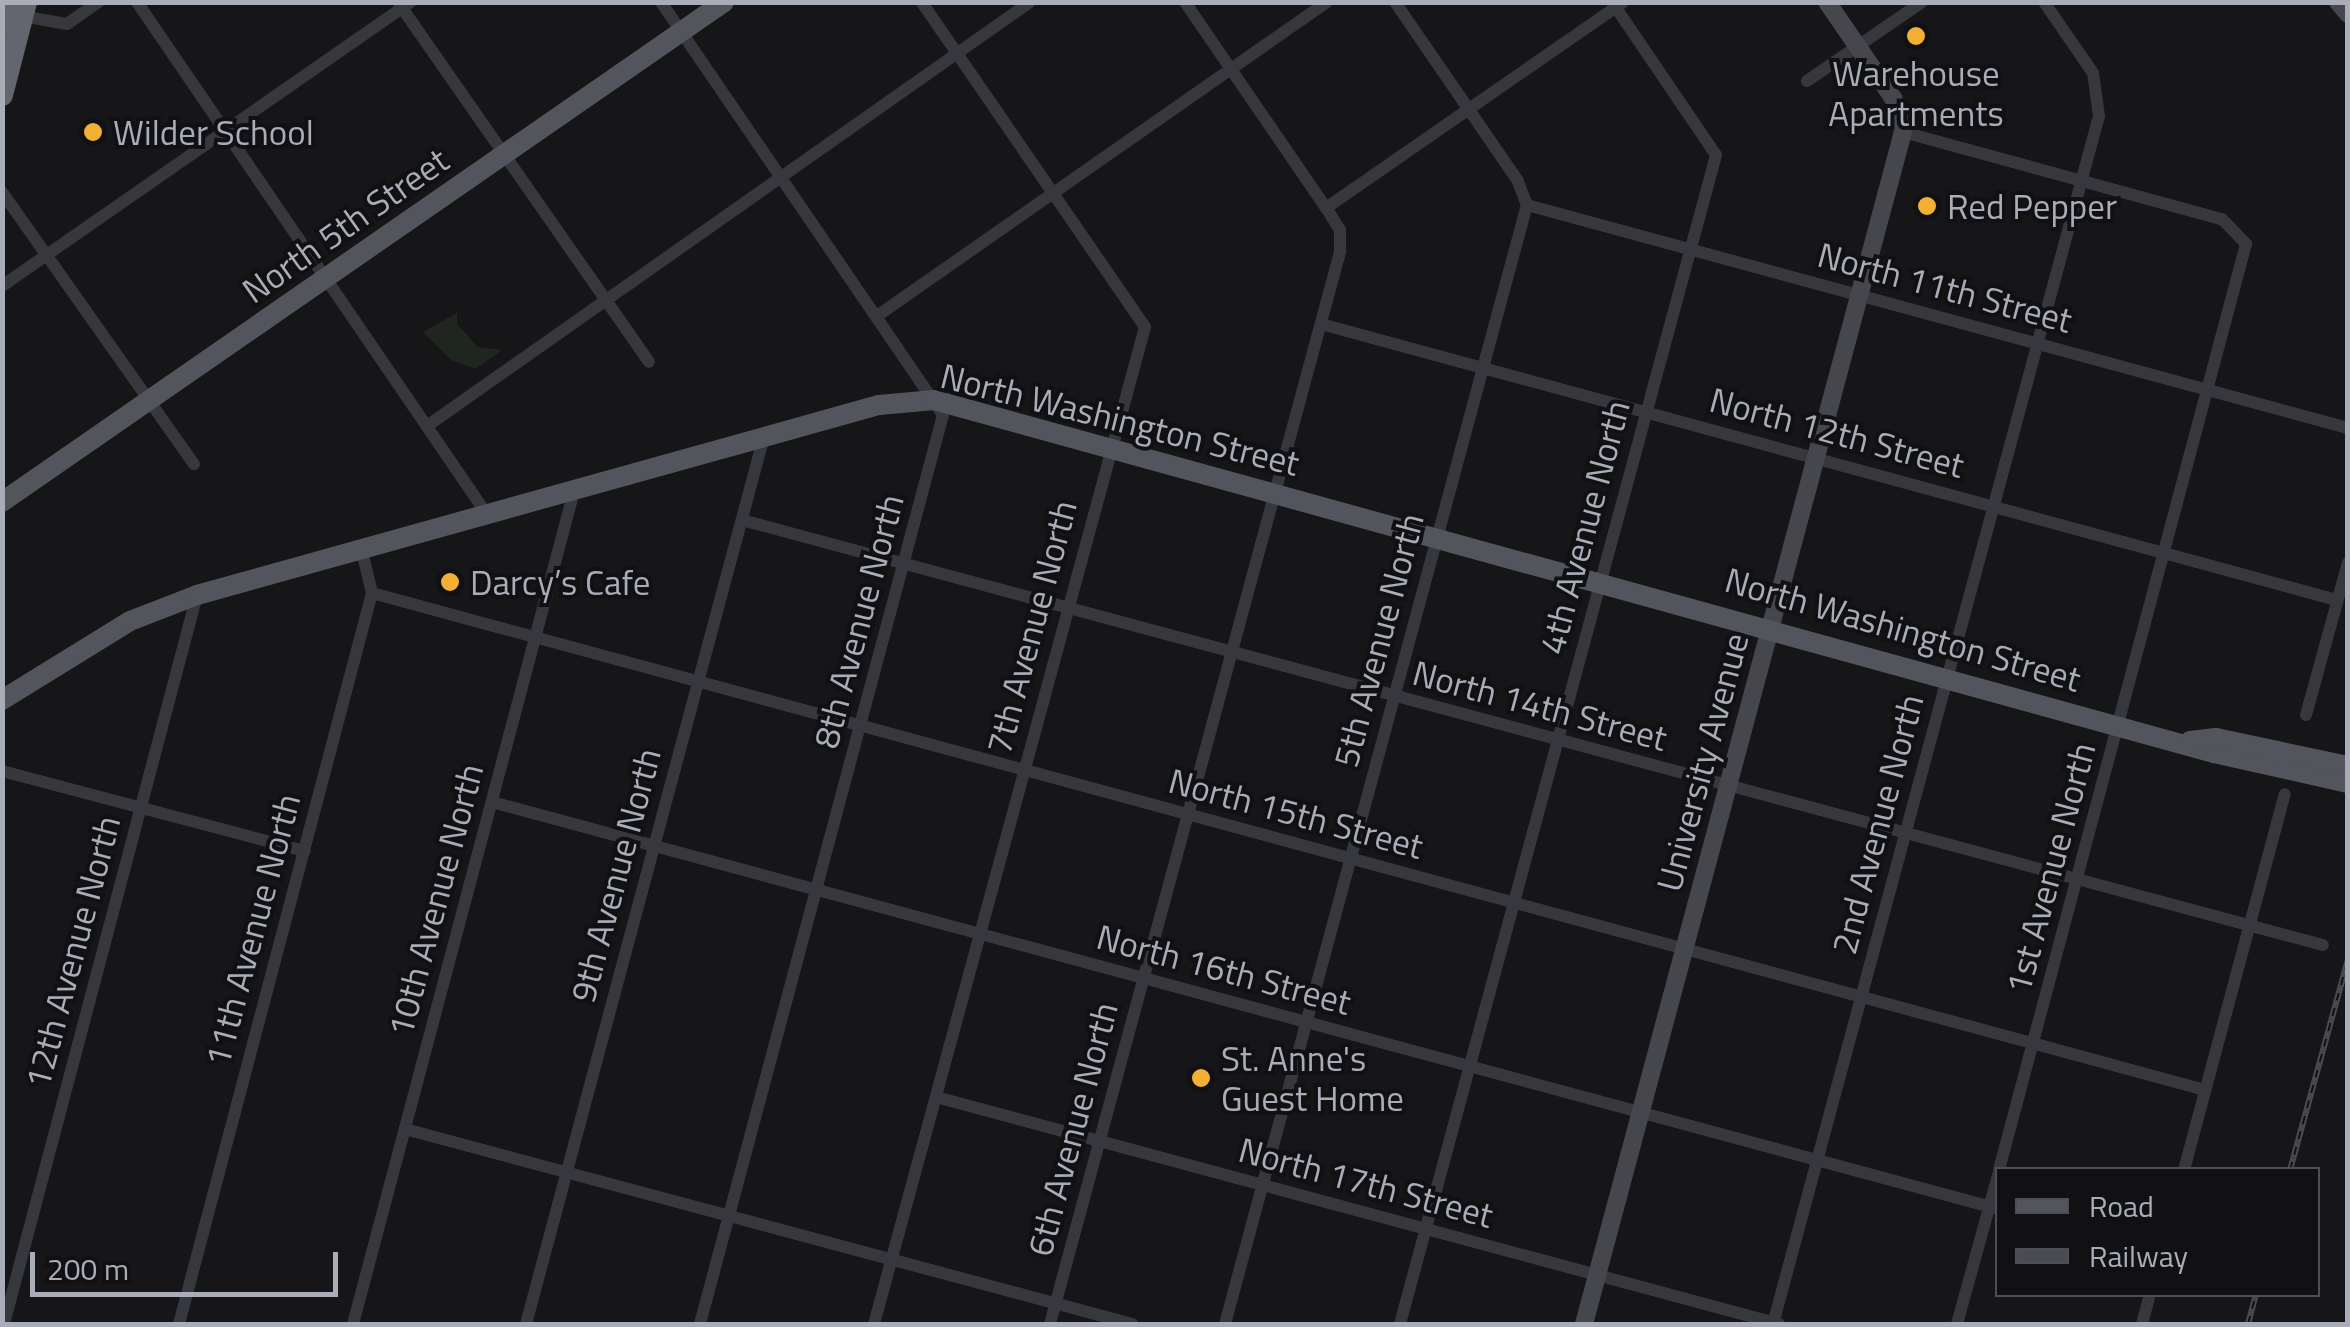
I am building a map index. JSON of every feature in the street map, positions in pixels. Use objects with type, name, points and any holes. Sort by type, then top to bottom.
[{"type":"highway","points":[[2,94],[15,12]]},
{"type":"main road","name":"North 5th Street","points":[[2,502],[724,2]]},
{"type":"main road","name":"North Washington Street","points":[[2,700],[130,621],[197,594],[879,406],[934,400],[1772,626],[1946,678],[2348,783]]},
{"type":"main road","name":"North Washington Street","points":[[2183,742],[2216,738],[2348,766]]},
{"type":"street","points":[[15,12],[67,24],[99,2]]},
{"type":"street","points":[[137,2],[486,513]]},
{"type":"street","points":[[661,2],[934,400]]},
{"type":"street","name":"7th Avenue North","points":[[874,1324],[1144,327],[922,2]]},
{"type":"street","points":[[427,426],[1030,2]]},
{"type":"street","name":"6th Avenue North","points":[[1050,1324],[1342,239],[1326,208],[1185,2]]},
{"type":"street","points":[[878,316],[1327,2]]},
{"type":"street","points":[[1395,2],[1469,109],[1527,205]]},
{"type":"street","points":[[1827,2],[1893,98],[1903,132],[2082,181]]},
{"type":"street","points":[[1807,82],[1922,2]]},
{"type":"street","name":"2nd Avenue North","points":[[1776,1324],[2099,116],[2098,87],[2044,2]]},
{"type":"street","points":[[2338,2],[2348,14]]},
{"type":"street","points":[[2,286],[404,4],[648,362]]},
{"type":"street","points":[[1326,208],[1617,4]]},
{"type":"street","name":"4th Avenue North","points":[[1400,1324],[1716,155],[1617,4]]},
{"type":"street","name":"University Avenue","points":[[1584,1324],[1903,132]]},
{"type":"street","name":"1st Avenue North","points":[[1999,1167],[2246,257],[2242,234],[2222,219],[2082,181]]},
{"type":"street","points":[[2,192],[194,464]]},
{"type":"street","name":"North 11th Street","points":[[1527,205],[2348,428]]},
{"type":"street","name":"5th Avenue North","points":[[1225,1324],[1527,205]]},
{"type":"street","name":"North 12th Street","points":[[1321,324],[2337,600]]},
{"type":"street","name":"8th Avenue North","points":[[700,1324],[943,415],[934,400]]},
{"type":"street","name":"9th Avenue North","points":[[526,1324],[764,440]]},
{"type":"street","name":"10th Avenue North","points":[[353,1324],[574,490]]},
{"type":"street","name":"North 14th Street","points":[[742,520],[2322,945]]},
{"type":"street","name":"11th Avenue North","points":[[179,1324],[372,593],[362,551]]},
{"type":"street","points":[[2306,715],[2348,564]]},
{"type":"street","name":"North 15th Street","points":[[372,593],[2205,1090]]},
{"type":"street","name":"12th Avenue North","points":[[4,1324],[197,594]]},
{"type":"street","points":[[2,771],[304,851]]},
{"type":"street","points":[[2185,1167],[2285,794]]},
{"type":"street","name":"North 16th Street","points":[[492,802],[1993,1208]]},
{"type":"street","name":"North 17th Street","points":[[936,1097],[1776,1324]]},
{"type":"street","points":[[405,1129],[1132,1324]]},
{"type":"street","name":"1st Avenue North","points":[[1957,1324],[1993,1208]]},
{"type":"street","points":[[2142,1324],[2149,1297]]},
{"type":"shaded area","points":[[457,313],[457,324],[478,347],[502,350],[476,369],[451,360],[423,332]]},
{"type":"railway","points":[[2343,2],[2348,18]]},
{"type":"railway","points":[[2291,1167],[2348,959]]},
{"type":"railway","points":[[2248,1324],[2255,1297]]},
{"type":"place","name":"Warehouse Apartments","points":[[1916,36]]},
{"type":"place","name":"Wilder School","points":[[93,132]]},
{"type":"place","name":"Red Pepper","points":[[1927,206]]},
{"type":"place","name":"Darcy’s Cafe","points":[[450,582]]},
{"type":"place","name":"St. Anne's Guest Home","points":[[1201,1078]]}]
